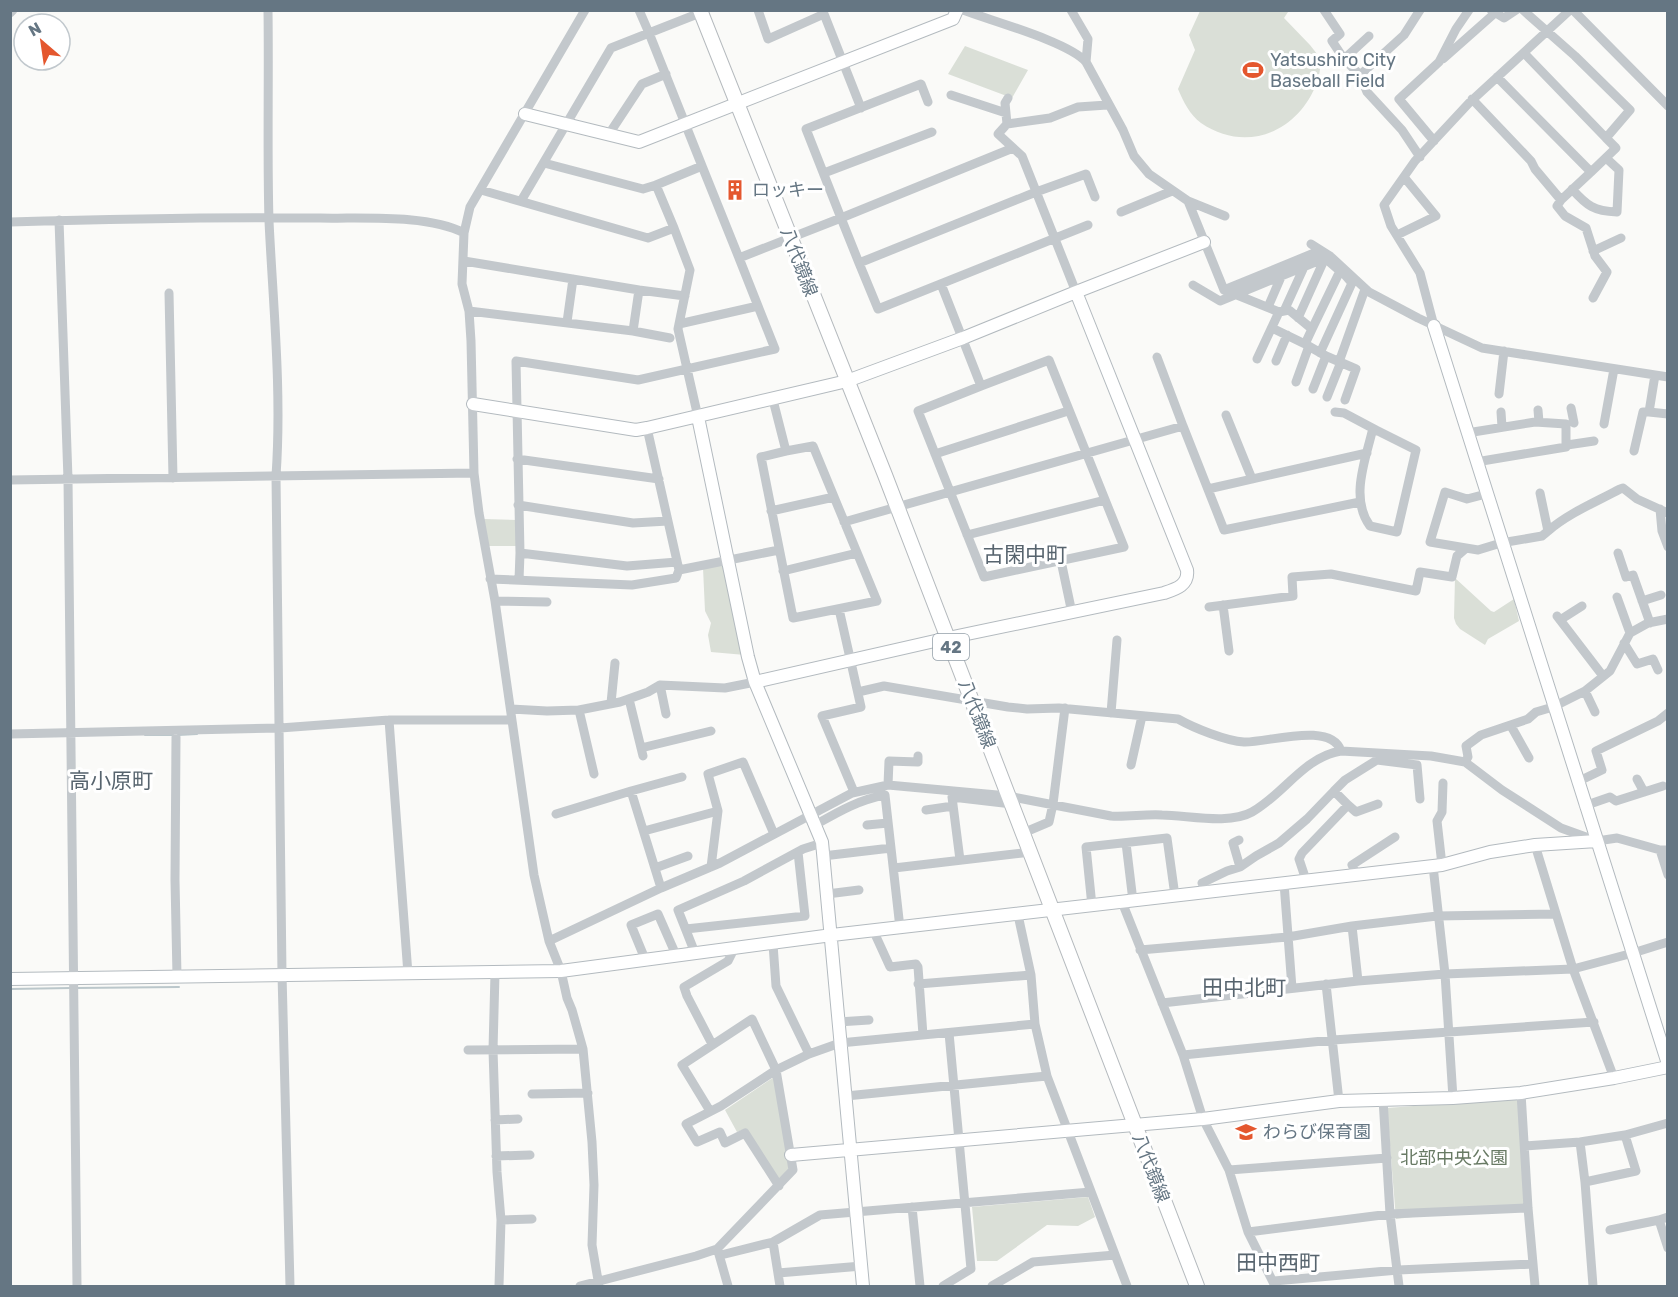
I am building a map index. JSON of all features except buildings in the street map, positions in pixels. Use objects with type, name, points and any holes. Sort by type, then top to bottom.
[{"type":"main road","name":"八代鏡線","points":[[702,11],[973,701],[1197,1287]]},
{"type":"street","points":[[268,10],[269,218],[276,346],[278,450],[276,476],[282,974],[290,1287]]},
{"type":"street","points":[[585,10],[470,207],[464,233],[462,284],[469,311],[474,472],[478,513],[495,602],[534,875],[549,941],[561,971],[583,1049],[594,1185],[592,1245],[598,1284]]},
{"type":"street","points":[[519,580],[516,361],[638,380],[775,350],[639,10]]},
{"type":"street","points":[[758,10],[768,39],[824,14],[861,108]]},
{"type":"street","points":[[525,114],[639,142],[953,19],[957,10]]},
{"type":"street","points":[[963,10],[1064,47],[1080,56],[1086,62],[1134,156],[1149,174],[1188,201],[1225,216]]},
{"type":"street","points":[[1071,10],[1088,39],[1086,62]]},
{"type":"street","points":[[1337,10],[1327,14],[1340,34],[1332,42],[1344,59],[1360,75],[1367,92],[1402,130],[1420,156]]},
{"type":"street","points":[[1360,75],[1404,35],[1420,10]]},
{"type":"street","points":[[1439,62],[1468,10]]},
{"type":"street","points":[[1434,141],[1399,99],[1492,12],[1504,18],[1516,10]]},
{"type":"street","points":[[1523,10],[1630,110],[1606,138]]},
{"type":"street","points":[[521,201],[611,48],[702,11]]},
{"type":"street","points":[[791,1155],[1203,1119],[1339,1101],[1453,1098],[1521,1093],[1614,1078],[1668,1065],[1501,543],[1434,326],[1420,273],[1397,235],[1383,205],[1420,156],[1472,99],[1567,11],[1668,106]]},
{"type":"street","points":[[1344,59],[1369,36]]},
{"type":"street","points":[[1524,53],[1616,148],[1557,206],[1565,216],[1586,228],[1594,256],[1606,272],[1593,297]]},
{"type":"street","points":[[609,134],[642,84],[666,74]]},
{"type":"street","points":[[1497,76],[1591,172]]},
{"type":"street","points":[[928,102],[921,84],[806,129],[878,309],[1088,225]]},
{"type":"street","points":[[951,95],[1006,113]]},
{"type":"street","points":[[1007,124],[1005,102],[1008,98]]},
{"type":"street","points":[[1472,99],[1531,161],[1561,200]]},
{"type":"street","points":[[511,709],[579,710],[629,699],[660,685],[725,688],[1164,593],[1184,584],[1188,577],[1182,558],[1022,156],[998,134],[1007,124],[1050,118],[1078,107],[1107,105]]},
{"type":"street","points":[[824,173],[932,132]]},
{"type":"street","points":[[739,258],[1013,148]]},
{"type":"street","points":[[1572,189],[1583,201],[1599,211],[1617,212],[1620,170],[1606,158]]},
{"type":"street","points":[[544,163],[643,189],[702,165]]},
{"type":"street","points":[[859,263],[1086,174],[1095,197]]},
{"type":"street","points":[[1397,235],[1436,216],[1404,177]]},
{"type":"street","points":[[656,184],[690,270],[678,329],[748,657],[755,682],[822,843],[863,1287]]},
{"type":"street","points":[[481,190],[648,238],[674,228]]},
{"type":"street","points":[[1122,212],[1172,192]]},
{"type":"street","points":[[1188,201],[1224,290],[1321,252]]},
{"type":"street","points":[[10,222],[269,218],[383,219],[450,226],[464,233]]},
{"type":"street","points":[[60,220],[68,479],[69,735],[77,1287]]},
{"type":"street","points":[[1593,251],[1610,247],[1621,238]]},
{"type":"street","points":[[473,404],[636,430],[698,417],[847,381],[963,338],[1203,242]]},
{"type":"street","points":[[1193,285],[1220,301],[1304,267],[1321,252]]},
{"type":"street","points":[[1321,252],[1352,283],[1482,348],[1668,377]]},
{"type":"street","points":[[1321,252],[1365,290]]},
{"type":"street","points":[[1298,318],[1321,252]]},
{"type":"street","points":[[464,261],[685,296]]},
{"type":"street","points":[[1257,359],[1304,267]]},
{"type":"street","points":[[1296,382],[1312,329],[1341,271]]},
{"type":"street","points":[[1268,307],[1281,277]]},
{"type":"street","points":[[567,322],[573,279]]},
{"type":"street","points":[[1313,389],[1323,355],[1352,283]]},
{"type":"street","points":[[941,284],[981,386]]},
{"type":"street","points":[[633,331],[639,290]]},
{"type":"street","points":[[1327,397],[1365,290]]},
{"type":"street","points":[[169,293],[173,478]]},
{"type":"street","points":[[1237,295],[1281,312],[1289,310],[1312,329]]},
{"type":"street","points":[[679,324],[758,306]]},
{"type":"street","points":[[469,311],[567,322],[670,338]]},
{"type":"street","points":[[1272,328],[1323,355],[1356,369],[1345,400]]},
{"type":"street","points":[[1276,361],[1287,335]]},
{"type":"street","points":[[1499,394],[1504,351]]},
{"type":"street","points":[[1157,357],[1224,530],[1360,502]]},
{"type":"street","points":[[1049,360],[1124,548],[984,577],[918,411],[981,386],[1049,360]]},
{"type":"street","points":[[1604,424],[1614,369]]},
{"type":"street","points":[[1649,412],[1655,375]]},
{"type":"street","points":[[773,400],[786,451]]},
{"type":"street","points":[[1566,445],[1573,423],[1571,408]]},
{"type":"street","points":[[1538,410],[1539,422]]},
{"type":"street","points":[[935,454],[1068,411]]},
{"type":"street","points":[[1335,412],[1344,413],[1416,450],[1397,532],[1370,526],[1360,502],[1360,486],[1367,453],[1372,432],[1376,430]]},
{"type":"street","points":[[1501,412],[1503,427]]},
{"type":"street","points":[[1634,451],[1643,412],[1668,414]]},
{"type":"street","points":[[1226,415],[1252,479]]},
{"type":"street","points":[[1467,433],[1539,422],[1573,423]]},
{"type":"street","points":[[844,522],[1183,426]]},
{"type":"street","points":[[490,579],[632,585],[676,578],[678,566],[647,428]]},
{"type":"street","points":[[1476,462],[1594,441]]},
{"type":"street","points":[[813,446],[877,601],[793,618],[760,457],[786,451],[813,446]]},
{"type":"street","points":[[1208,489],[1367,453]]},
{"type":"street","points":[[517,459],[659,480]]},
{"type":"street","points":[[10,480],[474,472]]},
{"type":"street","points":[[1486,494],[1467,500],[1445,492],[1430,542],[1478,550],[1501,543],[1542,536],[1566,516],[1623,488],[1636,499],[1664,511],[1662,531],[1668,547]]},
{"type":"street","points":[[1540,493],[1548,531]]},
{"type":"street","points":[[771,511],[834,497]]},
{"type":"street","points":[[967,535],[1105,500]]},
{"type":"street","points":[[518,506],[633,523],[668,521]]},
{"type":"street","points":[[1209,607],[1293,596],[1292,577],[1331,574],[1416,591],[1420,572],[1452,577],[1457,556],[1465,549]]},
{"type":"street","points":[[520,553],[627,566],[678,566],[779,550]]},
{"type":"street","points":[[783,571],[857,553]]},
{"type":"street","points":[[1618,553],[1626,577],[1633,575],[1650,623]]},
{"type":"street","points":[[1061,561],[1072,613]]},
{"type":"street","points":[[1642,601],[1661,595]]},
{"type":"street","points":[[1617,597],[1630,633]]},
{"type":"street","points":[[495,602],[547,602]]},
{"type":"street","points":[[1223,605],[1228,651]]},
{"type":"street","points":[[1582,606],[1558,618],[1603,676]]},
{"type":"street","points":[[839,609],[861,707],[822,716],[854,792]]},
{"type":"street","points":[[1465,762],[1468,757],[1466,746],[1481,735],[1528,719],[1536,712],[1553,707],[1584,692],[1610,671],[1630,633],[1650,623],[1668,619]]},
{"type":"street","points":[[1111,713],[1118,640]]},
{"type":"street","points":[[1624,644],[1636,664],[1653,659],[1658,670]]},
{"type":"street","points":[[611,704],[615,663]]},
{"type":"street","points":[[660,685],[666,714]]},
{"type":"street","points":[[858,693],[884,686],[1027,709],[1065,708],[1178,719],[1193,727],[1244,742],[1279,739],[1292,734],[1327,737],[1340,746],[1341,751]]},
{"type":"street","points":[[1584,692],[1595,712]]},
{"type":"street","points":[[629,699],[642,752],[711,731]]},
{"type":"street","points":[[1023,833],[1049,822],[1065,708]]},
{"type":"street","points":[[579,710],[594,774]]},
{"type":"street","points":[[1577,782],[1602,770],[1596,751],[1658,721],[1668,713]]},
{"type":"street","points":[[1131,765],[1142,716]]},
{"type":"street","points":[[389,720],[408,974]]},
{"type":"street","points":[[10,734],[69,735],[280,728],[389,720],[512,720]]},
{"type":"street","points":[[1510,726],[1529,758]]},
{"type":"street","points":[[177,737],[175,880],[177,976]]},
{"type":"street","points":[[813,820],[854,792],[888,785],[1053,804],[1127,817],[1160,815],[1235,818],[1254,811],[1312,762],[1331,752],[1341,751],[1417,765],[1420,799]]},
{"type":"street","points":[[888,785],[889,761],[918,762],[918,756]]},
{"type":"street","points":[[1207,892],[1202,883],[1240,867],[1279,843],[1307,819],[1345,780],[1377,757],[1431,756],[1465,762],[1502,790],[1561,828],[1597,841]]},
{"type":"street","points":[[711,867],[718,811],[708,774],[743,762],[774,834]]},
{"type":"street","points":[[556,814],[631,790],[682,777]]},
{"type":"street","points":[[1637,779],[1644,792]]},
{"type":"street","points":[[1443,783],[1442,812],[1437,821],[1437,916],[1445,974],[1453,1098]]},
{"type":"street","points":[[1584,806],[1610,797],[1616,801],[1663,786]]},
{"type":"street","points":[[631,790],[661,888]]},
{"type":"street","points":[[1334,791],[1356,812],[1378,804]]},
{"type":"street","points":[[549,941],[711,867],[774,834],[866,799],[885,795],[900,928]]},
{"type":"street","points":[[960,860],[952,797],[1010,800]]},
{"type":"street","points":[[1306,880],[1299,859],[1302,852],[1348,805]]},
{"type":"street","points":[[926,810],[953,806]]},
{"type":"street","points":[[644,831],[718,811]]},
{"type":"street","points":[[867,825],[888,823]]},
{"type":"street","points":[[1357,875],[1352,865],[1391,837]]},
{"type":"street","points":[[1092,906],[1086,847],[1167,838],[1175,896]]},
{"type":"street","points":[[10,980],[73,985],[177,976],[561,971],[832,935],[1437,866],[1490,852],[1535,845],[1617,838],[1664,850],[1668,875]]},
{"type":"street","points":[[695,953],[678,910],[744,881],[798,852],[822,843]]},
{"type":"street","points":[[1126,843],[1127,902],[1140,950],[1183,1055],[1203,1119],[1229,1170],[1248,1232],[1275,1284],[1398,1270],[1533,1264]]},
{"type":"street","points":[[1233,843],[1240,867]]},
{"type":"street","points":[[1535,845],[1573,969],[1614,1078]]},
{"type":"street","points":[[824,856],[891,848]]},
{"type":"street","points":[[686,929],[805,916],[798,852]]},
{"type":"street","points":[[894,868],[1031,852]]},
{"type":"street","points":[[655,868],[688,856]]},
{"type":"street","points":[[1284,883],[1292,988]]},
{"type":"street","points":[[827,894],[858,890]]},
{"type":"street","points":[[645,959],[632,926],[658,914],[676,955]]},
{"type":"street","points":[[1140,950],[1288,937],[1352,926],[1437,916],[1556,914]]},
{"type":"street","points":[[1018,915],[1031,975],[1035,1024],[1047,1076],[1127,1287]]},
{"type":"street","points":[[1352,926],[1358,981]]},
{"type":"street","points":[[874,932],[890,966],[916,964],[918,967],[923,1035]]},
{"type":"street","points":[[1162,1003],[1358,981],[1445,974],[1573,969],[1633,954],[1668,942]]},
{"type":"street","points":[[773,944],[776,986],[809,1054]]},
{"type":"street","points":[[712,1044],[684,987],[728,961],[735,947]]},
{"type":"street","points":[[495,973],[493,1050],[496,1156],[501,1220],[499,1287]]},
{"type":"street","points":[[918,984],[1031,975]]},
{"type":"street","points":[[1326,984],[1339,1101]]},
{"type":"street","points":[[710,1112],[682,1065],[752,1019],[776,1070],[793,1170],[719,1252]]},
{"type":"street","points":[[838,1022],[869,1020]]},
{"type":"street","points":[[1183,1055],[1333,1040],[1448,1034],[1594,1022]]},
{"type":"street","points":[[779,1186],[745,1133],[725,1143],[720,1132],[697,1142],[686,1124],[710,1112],[776,1070],[809,1054],[840,1043],[1035,1024]]},
{"type":"street","points":[[943,1287],[971,1269],[949,1033]]},
{"type":"street","points":[[468,1050],[583,1049]]},
{"type":"street","points":[[846,1096],[1047,1076]]},
{"type":"street","points":[[532,1094],[588,1093]]},
{"type":"street","points":[[1521,1093],[1535,1287]]},
{"type":"street","points":[[1383,1099],[1390,1214],[1399,1287]]},
{"type":"street","points":[[495,1120],[518,1119]]},
{"type":"street","points":[[1525,1146],[1580,1142],[1625,1135],[1668,1123]]},
{"type":"street","points":[[1585,1182],[1636,1171],[1625,1135]]},
{"type":"street","points":[[1580,1142],[1593,1287]]},
{"type":"street","points":[[496,1156],[530,1155]]},
{"type":"street","points":[[1229,1170],[1387,1158]]},
{"type":"street","points":[[580,1287],[696,1257],[773,1242],[820,1215],[1091,1192]]},
{"type":"street","points":[[912,1207],[920,1287]]},
{"type":"street","points":[[1248,1232],[1390,1214],[1528,1208]]},
{"type":"street","points":[[501,1220],[532,1219]]},
{"type":"street","points":[[1610,1230],[1663,1219],[1668,1248]]},
{"type":"street","points":[[773,1242],[780,1287]]},
{"type":"street","points":[[719,1252],[728,1287]]},
{"type":"street","points":[[992,1287],[1033,1262],[1114,1255]]},
{"type":"street","points":[[778,1273],[862,1266]]},
{"type":"green space","name":"Yatsushiro City Baseball Field","points":[[1200,11],[1288,12],[1284,18],[1321,59],[1318,79],[1309,99],[1298,114],[1269,133],[1253,137],[1236,137],[1218,132],[1197,120],[1178,89],[1195,50],[1189,35]]},
{"type":"green space","points":[[965,46],[1028,70],[1012,98],[948,74]]},
{"type":"green space","points":[[483,519],[517,520],[518,546],[488,546]]},
{"type":"green space","points":[[722,563],[745,655],[711,652],[708,635],[711,623],[705,611],[703,568]]},
{"type":"green space","points":[[1455,578],[1491,611],[1494,612],[1514,599],[1519,621],[1488,639],[1485,645],[1460,629],[1454,618]]},
{"type":"green space","points":[[774,1077],[789,1169],[778,1182],[745,1129],[737,1132],[725,1110]]},
{"type":"green space","name":"北部中央公園","points":[[1519,1098],[1524,1204],[1396,1219],[1387,1108]]},
{"type":"green space","points":[[1088,1197],[1095,1217],[1078,1226],[1047,1225],[997,1261],[977,1261],[972,1207]]},
{"type":"waterway","points":[[178,735],[197,734]]},
{"type":"waterway","points":[[145,735],[173,735]]},
{"type":"waterway","points":[[76,988],[179,987]]},
{"type":"waterway","points":[[10,989],[71,988]]},
{"type":"place","name":"Yatsushiro City Baseball Field","points":[[1253,70]]},
{"type":"place","name":"ロッキー","points":[[735,190]]},
{"type":"place","name":"わらび保育園","points":[[1246,1132]]},
{"type":"district","name":"古閑中町","points":[[1025,554]]},
{"type":"district","name":"高小原町","points":[[111,780]]},
{"type":"district","name":"田中北町","points":[[1244,987]]},
{"type":"district","name":"田中西町","points":[[1278,1262]]}]
